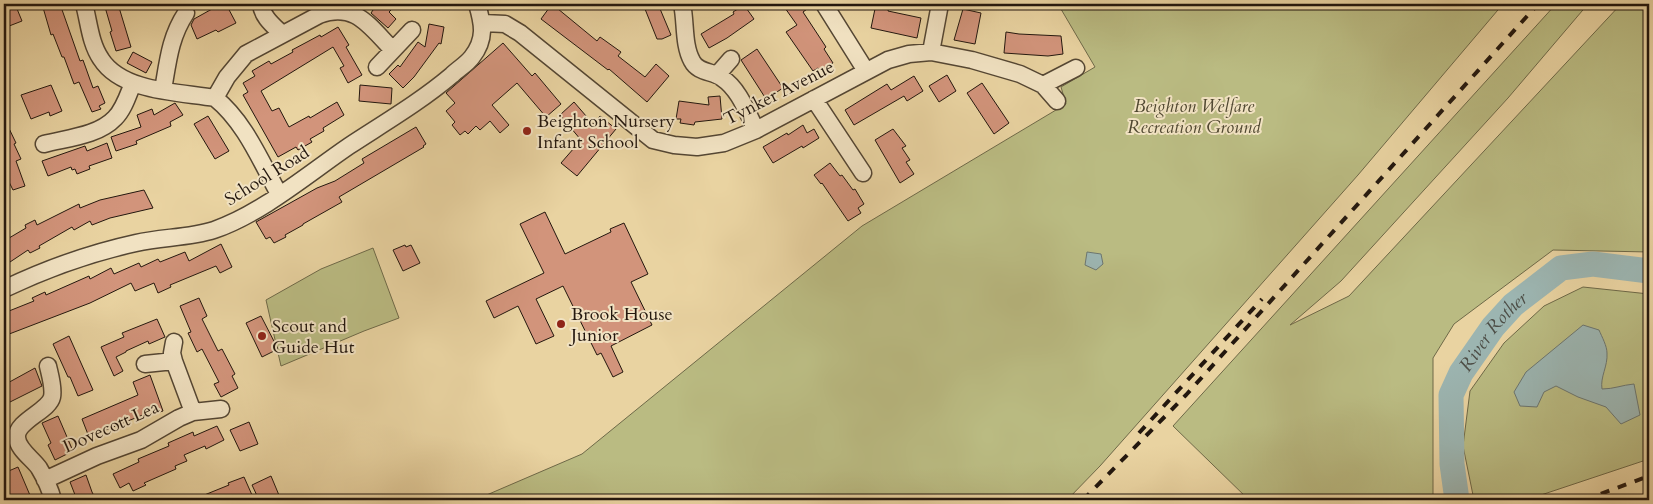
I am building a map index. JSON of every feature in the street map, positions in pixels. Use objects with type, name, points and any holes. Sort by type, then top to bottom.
[{"type":"street","points":[[84,4],[90,33],[100,58],[115,74],[132,83],[214,98],[225,106],[239,124],[280,194]]},
{"type":"street","points":[[261,4],[266,17],[282,34]]},
{"type":"street","name":"School Road","points":[[4,290],[56,266],[101,251],[138,242],[188,236],[213,230],[238,220],[280,194],[434,90],[471,58],[481,42],[483,23],[477,4]]},
{"type":"street","points":[[682,4],[692,62],[699,69],[722,77],[731,86],[741,99],[756,130]]},
{"type":"street","points":[[824,4],[866,71]]},
{"type":"street","points":[[931,52],[940,4]]},
{"type":"street","points":[[214,98],[227,77],[246,54],[331,10],[342,7],[351,12],[360,18],[392,49]]},
{"type":"street","points":[[164,90],[169,54],[176,27],[186,13]]},
{"type":"street","name":"Tynker Avenue","points":[[483,23],[505,24],[520,33],[653,140],[674,145],[697,147],[724,143],[756,130],[888,60],[909,54],[931,52],[972,60],[1020,74],[1043,84],[1057,101]]},
{"type":"street","points":[[160,32],[176,27]]},
{"type":"street","points":[[377,67],[412,30]]},
{"type":"street","points":[[717,75],[732,58]]},
{"type":"street","points":[[1043,84],[1076,68]]},
{"type":"street","points":[[44,144],[93,132],[107,125],[116,118],[125,104],[132,83]]},
{"type":"street","points":[[814,99],[863,173]]},
{"type":"street","points":[[174,342],[174,361],[193,412]]},
{"type":"street","points":[[145,364],[174,361]]},
{"type":"street","points":[[48,366],[52,398],[19,431],[10,437],[20,445],[38,468],[53,500]]},
{"type":"street","name":"Dovecott Lea","points":[[45,480],[97,456],[141,440],[193,412],[221,409]]},
{"type":"green space","name":"Beighton Welfare Recreation Ground","points":[[1058,4],[1503,4],[1358,175],[1100,466],[1067,500],[475,500],[582,454],[862,226],[1066,104],[1061,87],[1095,67]]},
{"type":"green space","points":[[1556,4],[1588,4],[1508,98],[1341,281],[1290,325],[1349,296],[1621,4],[1649,4],[1649,252],[1553,250],[1454,324],[1433,358],[1433,500],[1249,500],[1173,426]]},
{"type":"green space","points":[[373,248],[399,318],[281,366],[266,300],[321,269]]},
{"type":"green space","points":[[1583,287],[1649,294],[1649,459],[1526,500],[1474,500],[1463,446],[1470,391],[1504,343],[1544,306]]},
{"type":"water","points":[[1087,252],[1101,254],[1103,264],[1096,270],[1085,265]]},
{"type":"water","points":[[1583,325],[1599,330],[1606,347],[1607,358],[1602,389],[1634,384],[1640,415],[1621,424],[1606,407],[1578,397],[1556,386],[1544,392],[1537,407],[1520,406],[1514,392],[1526,372]]},
{"type":"building","points":[[4,4],[15,4],[22,21],[4,28]]},
{"type":"building","points":[[42,4],[60,4],[80,61],[83,60],[93,88],[98,86],[105,103],[99,106],[101,109],[92,112],[79,82],[74,84],[64,57],[62,57],[53,34],[51,35]]},
{"type":"building","points":[[118,4],[131,47],[116,51],[105,7]]},
{"type":"building","points":[[221,4],[226,4],[236,23],[197,39],[191,25],[194,19]]},
{"type":"building","points":[[365,4],[397,4],[389,12],[396,19],[388,28],[371,13],[373,10]]},
{"type":"building","points":[[552,4],[597,41],[600,37],[621,52],[618,56],[645,77],[656,64],[669,76],[647,102],[609,69],[541,19]]},
{"type":"building","points":[[643,4],[658,4],[671,35],[657,39]]},
{"type":"building","points":[[791,4],[814,4],[803,12],[826,47],[824,49],[833,63],[820,71],[818,68],[813,71],[786,32],[797,25],[785,8]]},
{"type":"building","points":[[876,4],[889,4],[888,11],[921,18],[917,38],[871,28]]},
{"type":"building","points":[[744,5],[754,19],[709,48],[701,34],[734,14],[733,12]]},
{"type":"building","points":[[963,9],[981,13],[975,44],[954,40]]},
{"type":"building","points":[[429,24],[444,27],[441,44],[439,43],[414,77],[403,88],[389,74],[398,65],[400,67],[418,42],[425,47]]},
{"type":"building","points":[[338,27],[349,45],[346,47],[362,75],[348,83],[340,68],[344,66],[333,47],[261,91],[272,111],[279,108],[289,127],[309,116],[310,118],[337,102],[344,115],[323,128],[324,131],[310,139],[312,142],[298,150],[296,147],[278,157],[243,95],[248,92],[243,83],[255,76],[252,71],[269,61],[271,64],[293,52],[292,50]]},
{"type":"building","points":[[1006,32],[1061,36],[1063,54],[1048,56],[1004,53]]},
{"type":"building","points":[[503,43],[532,76],[535,73],[561,104],[546,117],[517,83],[492,105],[509,125],[500,133],[490,121],[480,130],[476,126],[468,134],[465,131],[460,135],[452,125],[455,122],[446,111],[455,103],[446,93]]},
{"type":"building","points":[[757,49],[783,88],[766,99],[741,60]]},
{"type":"building","points":[[133,52],[152,62],[146,73],[127,63]]},
{"type":"building","points":[[947,75],[956,91],[939,102],[929,86]]},
{"type":"building","points":[[914,76],[923,91],[907,101],[904,96],[854,125],[845,110],[887,84],[891,90]]},
{"type":"building","points":[[982,83],[1009,123],[994,134],[967,93]]},
{"type":"building","points":[[51,85],[62,111],[50,116],[49,112],[31,119],[21,95]]},
{"type":"building","points":[[360,85],[392,88],[391,104],[359,101]]},
{"type":"building","points":[[720,96],[722,119],[695,122],[694,125],[680,123],[681,119],[676,119],[679,101],[709,105],[708,97]]},
{"type":"building","points":[[574,102],[593,124],[600,116],[616,129],[577,176],[561,163],[581,140],[560,115]]},
{"type":"building","points":[[175,103],[183,115],[170,122],[171,126],[136,141],[137,144],[116,151],[111,137],[141,127],[137,115],[152,109],[154,115]]},
{"type":"building","points":[[208,116],[229,151],[215,159],[194,124]]},
{"type":"building","points":[[4,118],[16,143],[14,144],[21,159],[16,161],[25,186],[13,190],[4,172]]},
{"type":"building","points":[[803,125],[807,133],[814,129],[819,138],[773,163],[763,147],[787,133],[788,135]]},
{"type":"building","points":[[416,127],[426,144],[424,147],[339,197],[342,202],[285,235],[286,237],[274,243],[270,237],[266,239],[256,222],[317,188],[335,181],[364,163],[362,159]]},
{"type":"building","points":[[893,129],[906,146],[902,148],[910,160],[906,162],[914,174],[900,183],[875,140]]},
{"type":"building","points":[[107,143],[112,158],[89,166],[90,169],[77,174],[75,169],[72,170],[71,167],[48,176],[42,161],[85,146],[87,151]]},
{"type":"building","points":[[830,163],[853,190],[855,189],[864,204],[858,208],[861,213],[848,221],[822,183],[814,175]]},
{"type":"building","points":[[144,190],[153,208],[110,218],[92,225],[90,221],[74,230],[72,227],[39,246],[40,248],[30,253],[28,250],[4,266],[4,241],[26,228],[25,225],[35,220],[37,225],[79,204],[80,208],[100,200]]},
{"type":"building","points":[[545,212],[565,254],[611,232],[610,229],[624,223],[648,274],[631,282],[652,325],[611,346],[623,372],[613,377],[601,353],[597,355],[563,286],[536,299],[554,336],[536,344],[518,306],[494,318],[486,301],[544,273],[520,224]]},
{"type":"building","points":[[221,244],[232,267],[220,273],[216,266],[170,285],[171,287],[158,293],[154,283],[135,291],[131,283],[90,303],[4,336],[4,313],[34,301],[32,298],[45,292],[46,295],[89,276],[90,279],[111,268],[114,274],[139,263],[141,267],[158,259],[160,262],[185,252],[189,261]]},
{"type":"building","points":[[405,245],[406,247],[411,245],[420,263],[403,271],[393,250]]},
{"type":"building","points":[[199,298],[207,316],[202,319],[218,351],[222,349],[235,374],[232,376],[238,388],[221,397],[214,384],[219,382],[202,349],[197,352],[188,333],[191,332],[180,306]]},
{"type":"building","name":"Scout and Guide Hut","points":[[261,316],[278,349],[262,357],[246,323]]},
{"type":"building","points":[[157,319],[165,337],[149,344],[148,341],[116,357],[123,371],[114,376],[101,347],[124,337],[122,333]]},
{"type":"building","points":[[69,336],[93,390],[78,396],[53,344]]},
{"type":"building","points":[[35,368],[42,386],[4,405],[4,385]]},
{"type":"building","points":[[150,375],[163,411],[146,416],[145,414],[89,437],[82,419],[138,395],[133,382]]},
{"type":"building","points":[[58,416],[73,451],[55,460],[48,445],[51,443],[42,423]]},
{"type":"building","points":[[249,422],[258,444],[240,451],[230,430]]},
{"type":"building","points":[[217,426],[224,440],[206,449],[205,446],[184,455],[187,461],[175,466],[176,469],[144,483],[146,485],[133,491],[129,483],[120,488],[113,474],[139,462],[138,459],[169,446],[168,443],[193,432],[194,436]]},
{"type":"building","points":[[18,467],[32,500],[12,500],[4,482],[4,473]]},
{"type":"building","points":[[86,475],[96,500],[77,500],[70,482]]},
{"type":"building","points":[[271,476],[281,500],[259,500],[252,485]]},
{"type":"building","points":[[244,477],[252,495],[239,500],[192,500],[229,485],[228,483]]},
{"type":"waterway","name":"River Rother","points":[[1457,500],[1452,464],[1451,395],[1461,373],[1493,327],[1513,305],[1561,268],[1593,264],[1649,271]]},
{"type":"railway","points":[[1083,500],[1186,395],[1538,4]]},
{"type":"railway","points":[[1139,433],[1262,299]]},
{"type":"railway","points":[[1584,500],[1649,476]]},
{"type":"place","name":"Beighton Nursery Infant School","points":[[527,131]]},
{"type":"place","name":"Brook House Junior","points":[[561,324]]},
{"type":"place","name":"Scout and Guide Hut","points":[[262,336]]}]
